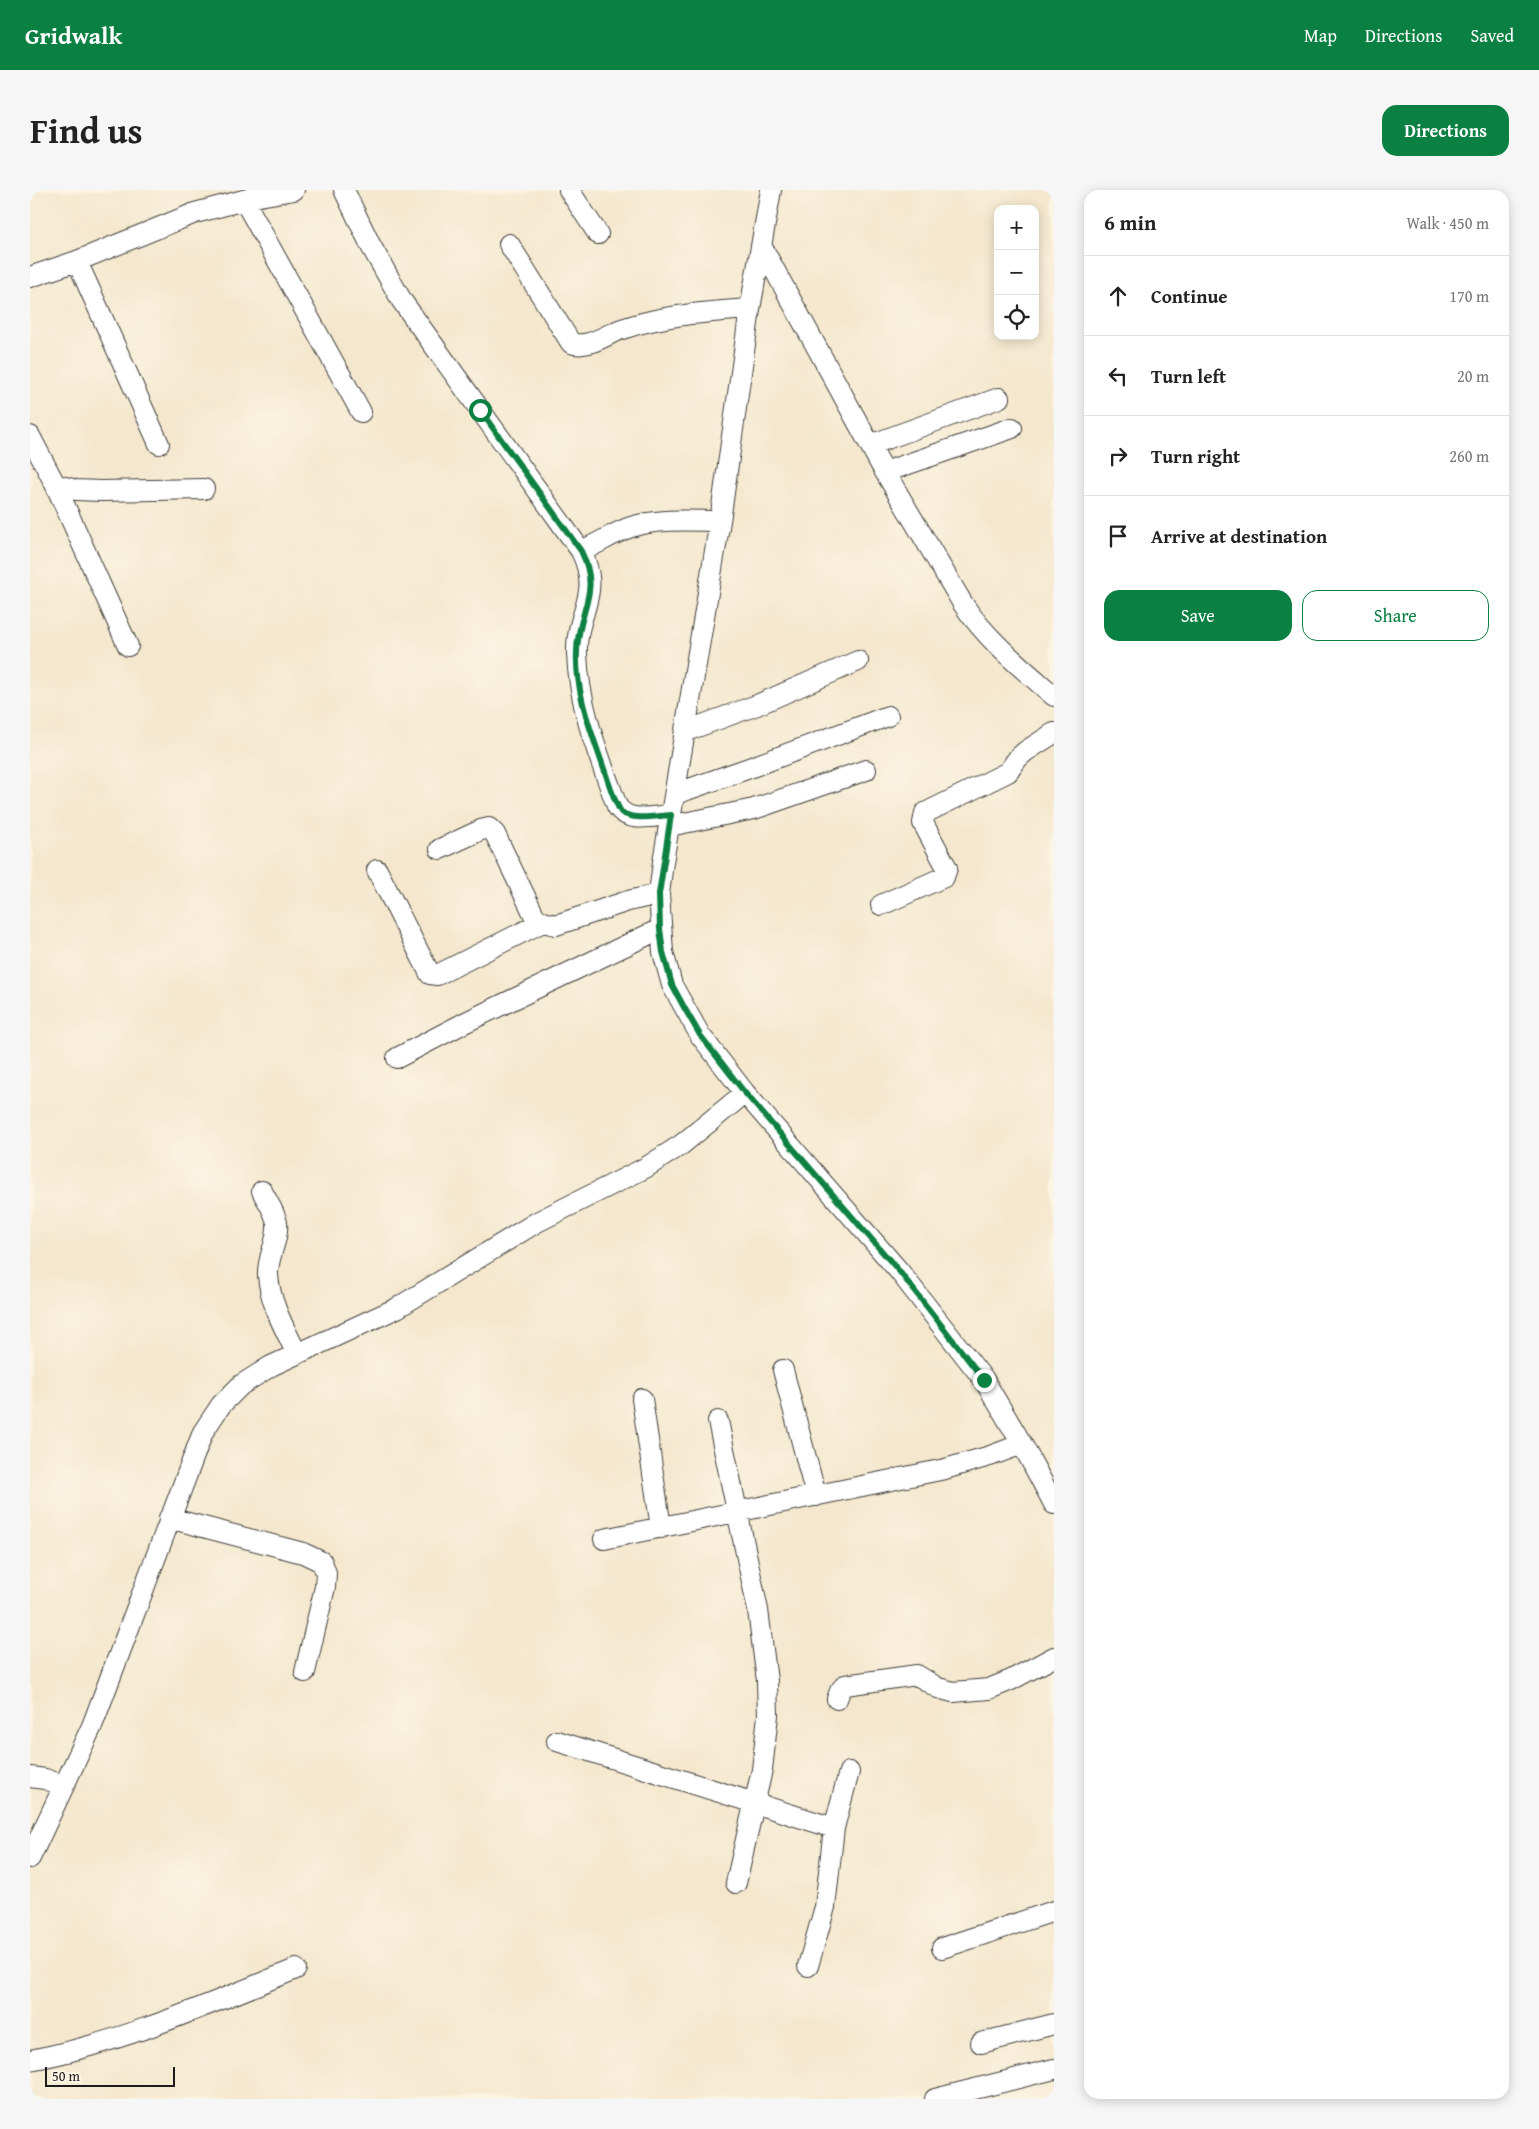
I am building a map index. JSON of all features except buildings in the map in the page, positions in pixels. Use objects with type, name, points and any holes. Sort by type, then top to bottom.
[{"type":"street","points":[[30,277],[195,213],[244,200],[294,190]]},
{"type":"street","points":[[344,190],[375,254],[402,301],[581,551],[588,565],[591,584],[581,622],[576,653],[585,714],[621,812],[627,816],[670,820],[754,809],[866,770]]},
{"type":"street","points":[[568,190],[598,234]]},
{"type":"street","points":[[771,190],[750,309],[720,521],[659,894],[663,952],[672,985],[700,1035],[745,1093],[899,1271],[984,1380],[1022,1444],[1054,1504]]},
{"type":"street","points":[[244,200],[361,412]]},
{"type":"street","points":[[508,244],[571,343],[577,345],[587,344],[620,329],[652,320],[677,315],[750,309]]},
{"type":"street","points":[[762,247],[870,446],[977,626],[1054,696]]},
{"type":"street","points":[[77,260],[159,444]]},
{"type":"street","points":[[870,446],[999,398]]},
{"type":"street","points":[[885,472],[1012,428]]},
{"type":"street","points":[[30,436],[55,484],[128,646]]},
{"type":"street","points":[[55,484],[76,490],[101,491],[204,489]]},
{"type":"street","points":[[581,551],[612,534],[632,527],[665,522],[720,521]]},
{"type":"street","points":[[686,730],[757,705],[858,661]]},
{"type":"street","points":[[675,794],[888,716]]},
{"type":"street","points":[[881,905],[944,877],[947,872],[947,868],[923,823],[924,813],[1008,772],[1018,758],[1026,751],[1054,733]]},
{"type":"street","points":[[440,848],[489,828],[495,834],[535,917],[543,922],[556,924],[628,901],[659,894]]},
{"type":"street","points":[[377,870],[430,974],[437,975],[543,922]]},
{"type":"street","points":[[398,1058],[466,1022],[660,929]]},
{"type":"street","points":[[30,1858],[92,1726],[203,1432],[221,1405],[242,1385],[271,1366],[397,1308],[537,1222],[646,1168],[681,1145],[745,1093]]},
{"type":"street","points":[[262,1191],[277,1223],[276,1236],[269,1258],[268,1275],[272,1300],[297,1354]]},
{"type":"street","points":[[783,1370],[816,1496]]},
{"type":"street","points":[[642,1399],[661,1528]]},
{"type":"street","points":[[718,1421],[758,1610],[767,1681],[768,1715],[762,1770],[736,1884]]},
{"type":"street","points":[[604,1539],[945,1469],[990,1456],[1022,1444]]},
{"type":"street","points":[[169,1518],[303,1553],[322,1562],[326,1573],[325,1588],[305,1672]]},
{"type":"street","points":[[838,1699],[840,1691],[845,1685],[917,1675],[938,1688],[953,1692],[989,1689],[1011,1680],[1054,1657]]},
{"type":"street","points":[[557,1741],[834,1828]]},
{"type":"street","points":[[808,1966],[826,1907],[834,1828],[849,1772]]},
{"type":"street","points":[[30,1777],[45,1779],[64,1786]]},
{"type":"street","points":[[942,1948],[1054,1911]]},
{"type":"street","points":[[30,2060],[58,2055],[136,2032],[296,1969]]},
{"type":"street","points":[[981,2043],[1054,2024]]},
{"type":"street","points":[[935,2099],[1054,2069]]},
{"type":"route","points":[[480,410],[581,551],[588,565],[591,584],[581,622],[576,653],[585,714],[617,806],[621,812],[627,816],[636,817],[671,815],[659,894],[663,952],[672,985],[700,1035],[745,1093],[899,1271],[984,1380]]}]
